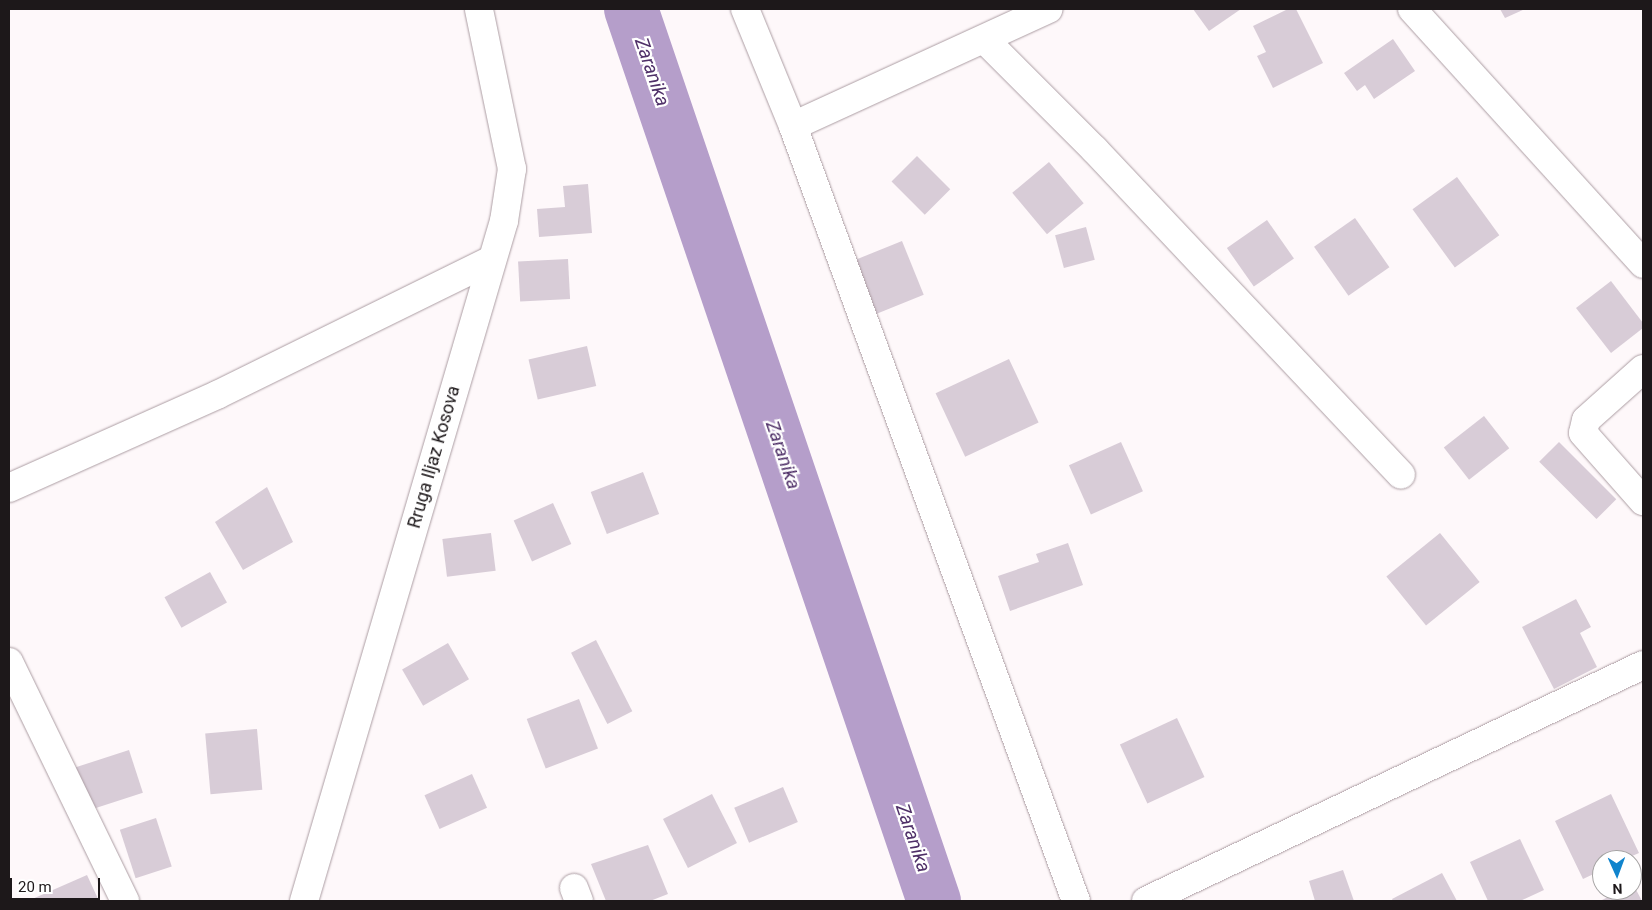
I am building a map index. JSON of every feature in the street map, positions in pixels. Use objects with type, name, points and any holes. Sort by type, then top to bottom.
[{"type":"street","name":"Rruga Iljaz Kosova","points":[[304,901],[504,221],[512,169],[479,9]]},
{"type":"street","points":[[745,9],[793,126],[1076,901]]},
{"type":"street","points":[[793,126],[985,40],[1049,9]]},
{"type":"street","points":[[1412,9],[1643,264]]},
{"type":"street","points":[[985,40],[1095,150],[1400,474]]},
{"type":"street","points":[[9,488],[217,395],[491,260]]},
{"type":"street","points":[[1643,369],[1586,420],[1583,433],[1643,501]]},
{"type":"street","points":[[9,662],[125,901]]},
{"type":"street","points":[[1146,901],[1643,665]]},
{"type":"building","points":[[1193,9],[1241,9],[1209,31]]},
{"type":"building","points":[[1288,9],[1296,9],[1323,63],[1273,88],[1257,56],[1266,52],[1253,26]]},
{"type":"building","points":[[1500,9],[1525,9],[1505,18]]},
{"type":"building","points":[[1393,39],[1415,71],[1374,99],[1365,85],[1357,91],[1344,73]]},
{"type":"building","points":[[917,156],[950,189],[925,215],[892,181]]},
{"type":"building","points":[[1049,162],[1084,203],[1047,234],[1012,193]]},
{"type":"building","points":[[1457,177],[1499,235],[1455,268],[1413,209]]},
{"type":"building","points":[[588,184],[592,233],[539,237],[537,209],[565,207],[563,186]]},
{"type":"building","points":[[1355,218],[1389,267],[1348,296],[1314,247]]},
{"type":"building","points":[[1267,220],[1294,259],[1254,287],[1227,248]]},
{"type":"building","points":[[1086,227],[1095,260],[1064,268],[1055,235]]},
{"type":"building","points":[[902,241],[924,295],[874,315],[852,261]]},
{"type":"building","points":[[568,259],[570,299],[520,302],[518,262]]},
{"type":"building","points":[[1611,281],[1643,323],[1643,328],[1611,353],[1576,308]]},
{"type":"building","points":[[587,346],[596,386],[538,399],[529,359]]},
{"type":"building","points":[[1009,359],[1039,422],[965,457],[936,393]]},
{"type":"building","points":[[1484,416],[1509,448],[1469,480],[1444,447]]},
{"type":"building","points":[[1121,442],[1143,491],[1091,515],[1069,465]]},
{"type":"building","points":[[1559,442],[1616,499],[1596,519],[1539,462]]},
{"type":"building","points":[[643,472],[659,514],[607,534],[591,492]]},
{"type":"building","points":[[267,487],[293,542],[243,570],[215,522]]},
{"type":"building","points":[[553,503],[571,544],[532,562],[514,520]]},
{"type":"building","points":[[491,533],[496,571],[447,577],[442,539]]},
{"type":"building","points":[[1440,533],[1480,582],[1426,625],[1386,576]]},
{"type":"building","points":[[1068,543],[1083,585],[1010,611],[998,576],[1039,562],[1036,554]]},
{"type":"building","points":[[210,572],[227,603],[181,628],[165,597]]},
{"type":"building","points":[[1576,599],[1591,627],[1580,633],[1597,667],[1554,689],[1522,627]]},
{"type":"building","points":[[596,640],[632,711],[607,724],[571,653]]},
{"type":"building","points":[[448,643],[469,679],[423,706],[402,670]]},
{"type":"building","points":[[579,699],[598,748],[546,769],[527,719]]},
{"type":"building","points":[[1177,718],[1204,777],[1147,804],[1120,745]]},
{"type":"building","points":[[257,729],[262,790],[211,794],[205,734]]},
{"type":"building","points":[[129,750],[143,793],[86,811],[72,769]]},
{"type":"building","points":[[472,774],[487,808],[440,829],[424,795]]},
{"type":"building","points":[[783,787],[798,822],[749,843],[734,808]]},
{"type":"building","points":[[712,794],[737,843],[688,868],[663,819]]},
{"type":"building","points":[[1611,794],[1638,850],[1592,850],[1592,875],[1583,879],[1555,821]]},
{"type":"building","points":[[156,818],[172,867],[136,878],[120,830]]},
{"type":"building","points":[[1520,839],[1544,890],[1520,901],[1488,901],[1470,862]]},
{"type":"building","points":[[648,845],[668,894],[650,901],[606,901],[591,864]]},
{"type":"building","points":[[1343,870],[1354,901],[1315,901],[1309,881]]},
{"type":"building","points":[[1442,873],[1457,901],[1393,901],[1392,899]]},
{"type":"building","points":[[87,875],[99,901],[30,900]]},
{"type":"building","points":[[1641,900],[1642,901],[1600,901]]},
{"type":"waterway","name":"Zaranika","points":[[631,9],[934,901]]}]
